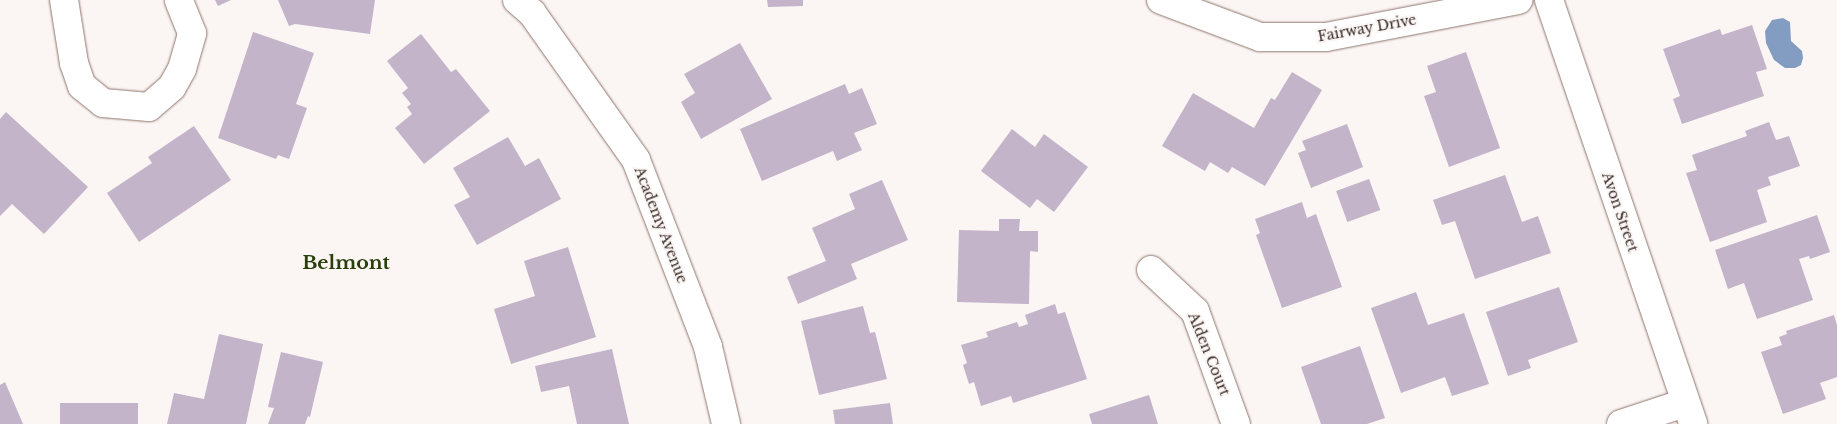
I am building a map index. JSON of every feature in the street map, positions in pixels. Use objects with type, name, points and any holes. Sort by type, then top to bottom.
[{"type":"street","points":[[64,0],[74,64],[82,86],[104,103],[149,107],[172,87],[182,68],[192,33],[179,0]]},
{"type":"street","name":"Academy Avenue","points":[[517,0],[532,13],[636,160],[708,347],[726,424]]},
{"type":"street","name":"Fairway Drive","points":[[1161,0],[1260,37],[1326,38],[1518,0]]},
{"type":"street","name":"Avon Street","points":[[1549,0],[1689,413]]},
{"type":"street","name":"Alden Court","points":[[1151,270],[1195,311],[1236,424]]},
{"type":"street","points":[[1621,424],[1689,413]]},
{"type":"water","points":[[1783,18],[1790,22],[1791,41],[1802,51],[1801,65],[1795,68],[1785,68],[1774,60],[1766,43],[1765,31],[1772,20]]},
{"type":"building","points":[[215,0],[231,0],[218,6]]},
{"type":"building","points":[[278,0],[375,0],[370,34],[295,24],[289,26]]},
{"type":"building","points":[[767,0],[803,0],[803,6],[768,7]]},
{"type":"building","points":[[1752,25],[1767,69],[1756,72],[1764,96],[1682,124],[1673,99],[1680,96],[1663,49],[1720,29],[1722,35]]},
{"type":"building","points":[[253,32],[314,53],[296,104],[307,108],[289,159],[278,155],[276,159],[218,138]]},
{"type":"building","points":[[421,34],[451,72],[456,69],[490,111],[424,164],[395,128],[412,114],[407,107],[411,104],[402,93],[408,88],[387,61]]},
{"type":"building","points":[[740,43],[772,99],[701,139],[681,102],[695,93],[684,74]]},
{"type":"building","points":[[1466,52],[1500,148],[1449,167],[1424,96],[1436,92],[1427,66]]},
{"type":"building","points":[[1292,72],[1322,90],[1265,186],[1232,167],[1228,173],[1210,162],[1205,171],[1162,146],[1193,93],[1254,128],[1271,98],[1275,100]]},
{"type":"building","points":[[845,84],[849,94],[862,88],[877,124],[854,133],[862,150],[837,161],[833,151],[762,181],[740,129]]},
{"type":"building","points":[[6,112],[88,187],[44,234],[12,204],[0,216],[0,119]]},
{"type":"building","points":[[1769,122],[1776,140],[1789,136],[1800,166],[1768,177],[1771,185],[1757,190],[1767,222],[1710,242],[1686,173],[1697,170],[1692,155],[1747,136],[1745,131]]},
{"type":"building","points":[[1347,124],[1363,167],[1311,188],[1298,153],[1306,150],[1302,141]]},
{"type":"building","points":[[194,126],[231,180],[139,242],[107,193],[152,163],[148,157]]},
{"type":"building","points":[[1012,129],[1035,147],[1044,134],[1088,167],[1054,212],[1037,199],[1030,208],[981,171]]},
{"type":"building","points":[[508,137],[525,166],[539,158],[561,199],[477,245],[454,205],[470,197],[453,168]]},
{"type":"building","points":[[1505,175],[1522,222],[1538,216],[1551,253],[1475,279],[1455,221],[1442,225],[1433,200]]},
{"type":"building","points":[[1369,179],[1380,210],[1347,222],[1336,191]]},
{"type":"building","points":[[882,180],[908,240],[851,264],[857,279],[798,304],[787,277],[826,261],[812,228],[855,209],[849,194]]},
{"type":"building","points":[[1302,202],[1307,218],[1316,214],[1342,287],[1282,308],[1256,235],[1260,233],[1255,219]]},
{"type":"building","points":[[1817,215],[1830,252],[1810,259],[1809,256],[1799,259],[1813,300],[1757,319],[1744,283],[1728,289],[1715,250]]},
{"type":"building","points":[[999,219],[1020,219],[1019,231],[1038,231],[1038,252],[1030,251],[1029,304],[957,302],[959,230],[999,231]]},
{"type":"building","points":[[568,247],[596,337],[511,364],[494,309],[535,296],[524,261]]},
{"type":"building","points":[[1559,287],[1578,342],[1528,360],[1531,368],[1508,376],[1486,312]]},
{"type":"building","points":[[1416,292],[1428,325],[1464,313],[1489,384],[1452,396],[1445,377],[1401,393],[1371,308]]},
{"type":"building","points":[[1055,304],[1058,314],[1065,312],[1087,379],[1013,403],[1011,396],[981,406],[974,382],[969,384],[963,365],[967,363],[961,345],[988,337],[986,332],[1017,322],[1019,327],[1028,324],[1025,315]]},
{"type":"building","points":[[863,306],[870,333],[875,332],[887,379],[819,395],[801,321]]},
{"type":"building","points":[[1834,315],[1837,325],[1837,377],[1820,383],[1826,399],[1783,414],[1761,352],[1782,345],[1779,337],[1787,334],[1786,331]]},
{"type":"building","points":[[219,334],[263,344],[246,424],[167,424],[174,393],[204,399]]},
{"type":"building","points":[[1360,346],[1385,418],[1367,424],[1321,424],[1301,367]]},
{"type":"building","points":[[612,349],[629,424],[577,424],[569,386],[541,392],[535,366]]},
{"type":"building","points":[[281,352],[323,362],[310,417],[308,416],[305,424],[268,424],[274,408],[268,407]]},
{"type":"building","points":[[5,382],[23,424],[0,424],[0,385]]},
{"type":"building","points":[[1149,395],[1158,424],[1092,424],[1089,414]]},
{"type":"building","points":[[60,403],[138,403],[138,424],[60,424]]},
{"type":"building","points":[[890,403],[893,424],[835,424],[833,410]]},
{"type":"district","name":"Belmont","points":[[346,263]]}]
